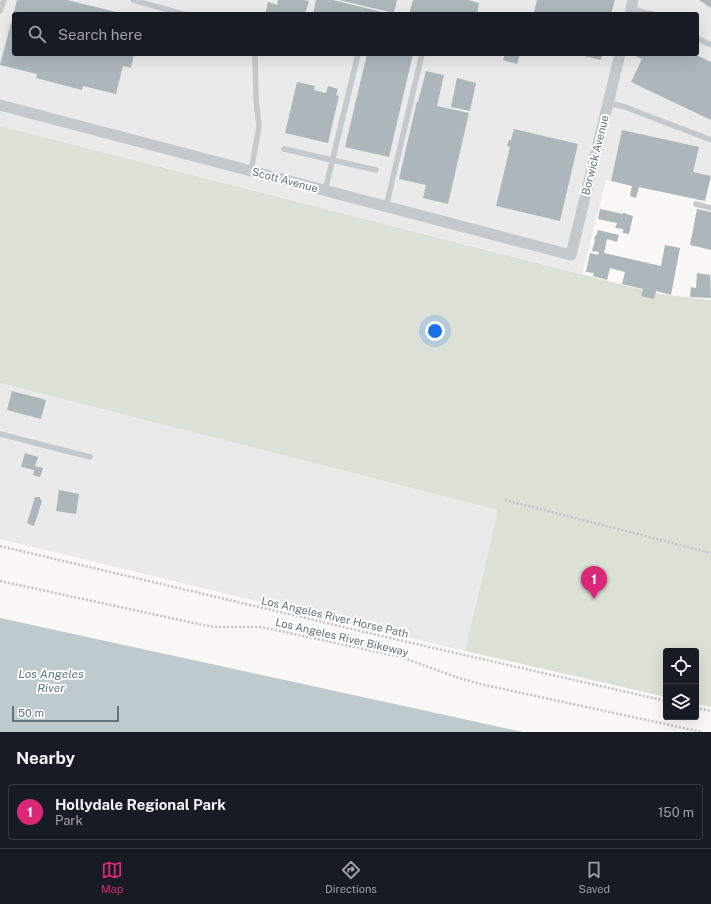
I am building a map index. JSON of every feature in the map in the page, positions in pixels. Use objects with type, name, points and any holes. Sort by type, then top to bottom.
[{"type":"street","name":"Borwick Avenue","points":[[571,256],[620,56]]},
{"type":"street","name":"Scott Avenue","points":[[0,105],[571,256]]},
{"type":"lane","points":[[0,11],[4,0]]},
{"type":"lane","points":[[133,0],[176,12]]},
{"type":"lane","points":[[631,8],[645,12]]},
{"type":"lane","points":[[699,39],[711,45]]},
{"type":"lane","points":[[251,171],[258,127],[255,56]]},
{"type":"lane","points":[[325,191],[358,56]]},
{"type":"lane","points":[[386,207],[422,56]]},
{"type":"lane","points":[[608,103],[624,107],[711,140]]},
{"type":"lane","points":[[284,149],[376,170]]},
{"type":"lane","points":[[696,204],[711,208]]},
{"type":"lane","points":[[0,434],[90,457]]},
{"type":"path","points":[[505,500],[711,553]]},
{"type":"path","name":"Los Angeles River Horse Path","points":[[0,546],[663,700]]},
{"type":"path","name":"Los Angeles River Bikeway","points":[[0,581],[203,625],[217,627],[261,627],[401,657],[480,684],[702,732]]},
{"type":"path","points":[[699,709],[711,711]]},
{"type":"shaded area","points":[[0,0],[711,0],[711,175],[705,201],[606,180],[582,274],[0,126]]},
{"type":"shaded area","points":[[0,126],[659,294],[711,300],[711,707],[699,705],[699,648],[663,648],[663,696],[465,651],[498,510],[0,383]]},
{"type":"shaded area","points":[[0,383],[498,510],[465,651],[0,539]]},
{"type":"water","name":"Los Angeles River","points":[[0,618],[523,732],[0,732]]},
{"type":"building","points":[[17,0],[67,0],[116,12],[14,12]]},
{"type":"building","points":[[278,0],[309,1],[306,12],[266,12],[268,2],[277,5]]},
{"type":"building","points":[[316,0],[333,0],[382,12],[313,12]]},
{"type":"building","points":[[339,0],[397,0],[394,12]]},
{"type":"building","points":[[413,0],[468,0],[479,3],[477,12],[410,12]]},
{"type":"building","points":[[537,0],[615,0],[612,12],[534,12]]},
{"type":"building","points":[[699,0],[711,0],[711,8]]},
{"type":"building","points":[[12,19],[12,56],[134,56],[131,68],[123,66],[116,94],[83,86],[82,90],[36,78],[37,74],[0,65]]},
{"type":"building","points":[[367,56],[413,56],[389,157],[345,147]]},
{"type":"building","points":[[504,56],[519,56],[517,64],[503,60]]},
{"type":"building","points":[[584,56],[602,56],[601,60]]},
{"type":"building","points":[[635,56],[698,56],[711,62],[711,120],[631,82],[642,59]]},
{"type":"building","points":[[426,71],[444,75],[437,106],[469,113],[448,204],[423,198],[426,185],[399,179],[417,101],[418,102]]},
{"type":"building","points":[[457,78],[476,83],[470,111],[451,107]]},
{"type":"building","points":[[297,82],[315,86],[314,90],[326,93],[328,86],[338,89],[336,95],[339,96],[328,143],[285,133]]},
{"type":"building","points":[[514,129],[578,144],[560,221],[496,206],[510,147],[507,146],[509,140],[511,140]]},
{"type":"building","points":[[622,130],[699,147],[693,172],[711,176],[705,201],[639,187],[636,198],[630,196],[632,186],[611,181]]},
{"type":"building","points":[[600,209],[623,214],[626,213],[633,216],[629,234],[623,233],[623,229],[615,228],[617,223],[598,219]]},
{"type":"building","points":[[697,209],[711,212],[711,250],[690,245]]},
{"type":"building","points":[[598,230],[619,235],[617,242],[607,239],[604,253],[661,266],[665,245],[680,248],[671,295],[656,291],[654,299],[641,296],[643,289],[622,284],[625,272],[610,268],[607,280],[593,276],[594,273],[586,272],[590,253],[598,255],[599,252],[592,251],[594,239]]},
{"type":"building","points":[[710,271],[711,298],[690,297],[691,287],[696,288],[697,273],[710,275]]},
{"type":"building","points":[[12,391],[46,400],[41,419],[7,410]]},
{"type":"building","points":[[25,453],[38,457],[35,466],[43,468],[40,477],[33,475],[34,470],[21,467]]},
{"type":"building","points":[[59,490],[79,494],[76,514],[56,511]]},
{"type":"building","points":[[35,497],[40,497],[42,501],[34,526],[27,523]]},
{"type":"place","name":"Hollydale Regional Park","points":[[594,599]]}]
